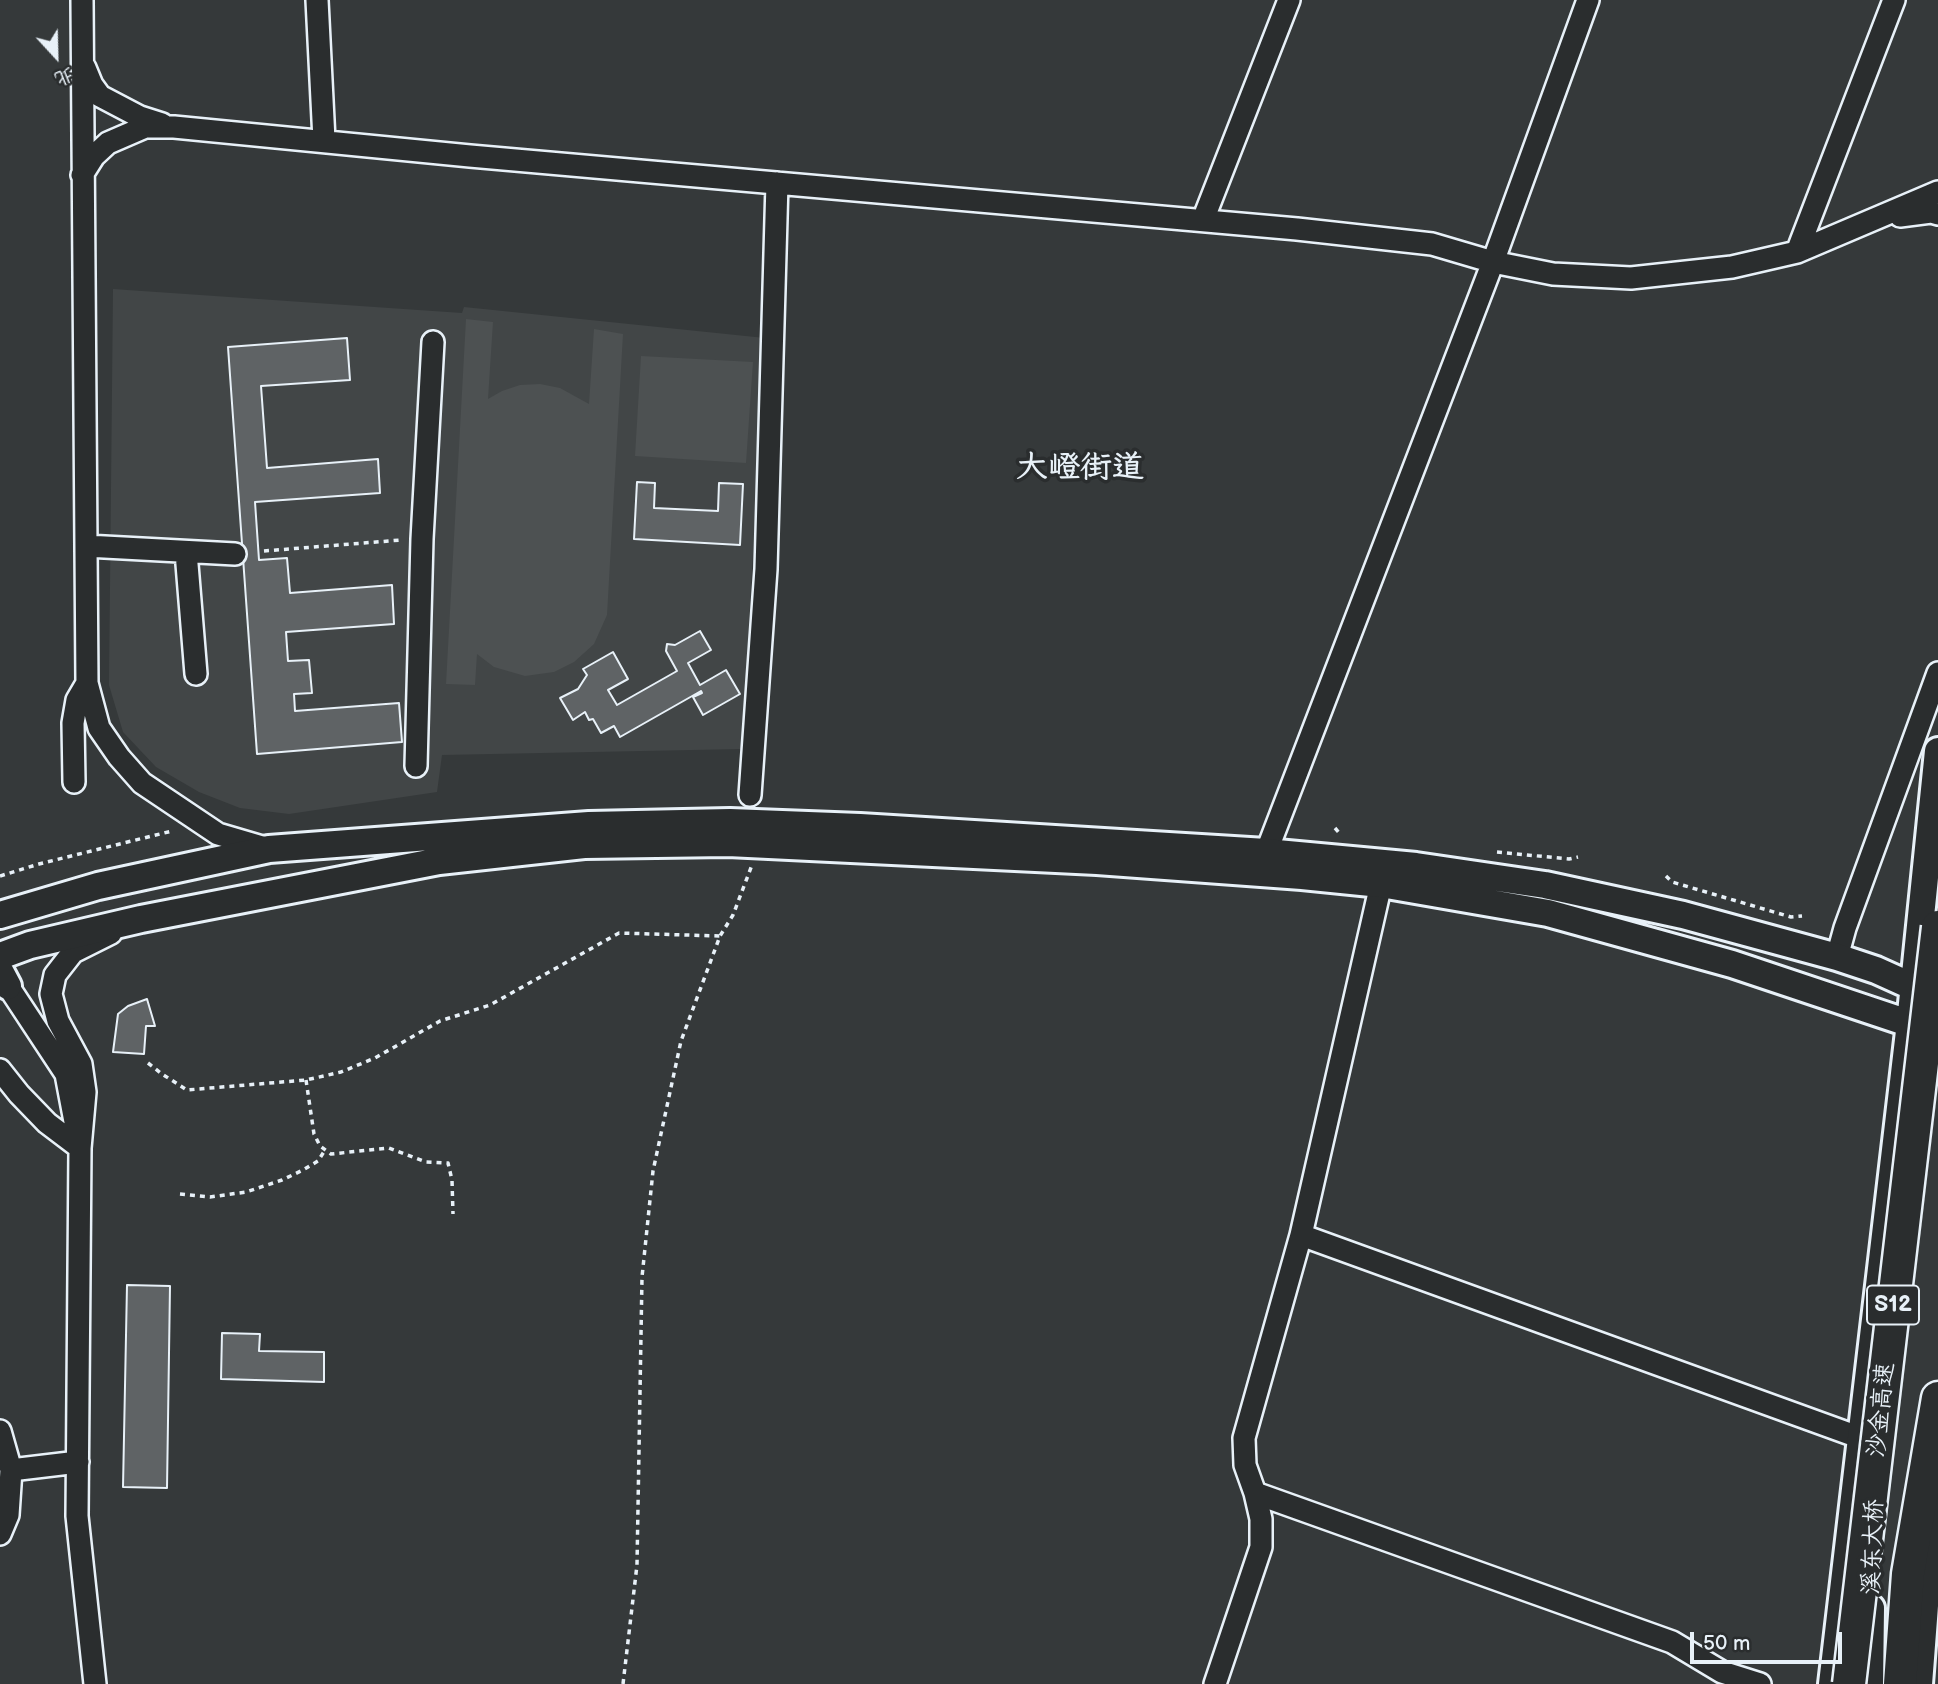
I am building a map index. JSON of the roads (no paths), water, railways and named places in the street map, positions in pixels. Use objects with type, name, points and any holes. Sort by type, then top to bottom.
[{"type":"highway","name":"沙金高速","points":[[1849,1684],[1869,1446],[1938,927]]},
{"type":"highway","name":"沙金高速","points":[[1900,1684],[1908,1574],[1938,1398]]},
{"type":"main road","points":[[1832,1684],[1869,1446],[1910,1023],[1926,992],[1938,751]]},
{"type":"main road","points":[[0,915],[98,886],[269,849],[589,825],[730,822],[874,828],[1262,862],[1548,913],[1732,964],[1938,1032]]},
{"type":"main road","points":[[0,956],[30,945],[141,919],[439,861],[584,845],[755,844],[1097,861],[1416,866],[1545,885],[1683,915],[1837,957],[1876,970],[1926,992]]},
{"type":"main road","name":"溪东大桥","points":[[1869,1446],[1870,1684]]},
{"type":"main road","points":[[1919,1684],[1938,1465]]},
{"type":"street","points":[[82,0],[87,683],[99,728],[119,757],[142,783],[218,834],[269,849]]},
{"type":"street","points":[[317,0],[324,140]]},
{"type":"street","points":[[1203,220],[1289,0]]},
{"type":"street","points":[[1262,862],[1493,262],[1588,0]]},
{"type":"street","points":[[1797,252],[1894,0]]},
{"type":"street","points":[[82,60],[92,85],[100,96],[140,117],[174,127]]},
{"type":"street","points":[[82,175],[94,156],[108,143],[145,127],[174,127],[470,156],[1203,220],[1432,244],[1493,262],[1553,274],[1631,278],[1732,267],[1797,252],[1938,192]]},
{"type":"street","points":[[750,795],[766,569],[777,183]]},
{"type":"street","points":[[1873,219],[1931,212],[1938,214]]},
{"type":"street","points":[[416,766],[422,539],[433,342]]},
{"type":"street","points":[[86,546],[235,554]]},
{"type":"street","points":[[187,552],[196,674]]},
{"type":"street","points":[[1837,957],[1849,915],[1938,673]]},
{"type":"street","points":[[74,782],[73,723],[77,700],[87,683]]},
{"type":"street","points":[[1214,1684],[1261,1547],[1261,1519],[1245,1465],[1244,1438],[1301,1235],[1381,884]]},
{"type":"street","points":[[95,1684],[77,1516],[80,1148],[85,1092],[81,1064],[58,1021],[51,994],[55,975],[73,952],[141,919]]},
{"type":"street","points":[[4,979],[66,1074],[80,1148]]},
{"type":"street","points":[[0,1070],[47,1124],[80,1148]]},
{"type":"street","points":[[1301,1235],[1869,1446]]},
{"type":"street","points":[[0,1431],[11,1470],[8,1515],[0,1534]]},
{"type":"street","points":[[11,1470],[78,1462]]},
{"type":"street","points":[[1255,1493],[1672,1642],[1722,1672],[1760,1684]]},
{"type":"district","name":"大嶝街道","points":[[1080,469]]}]
